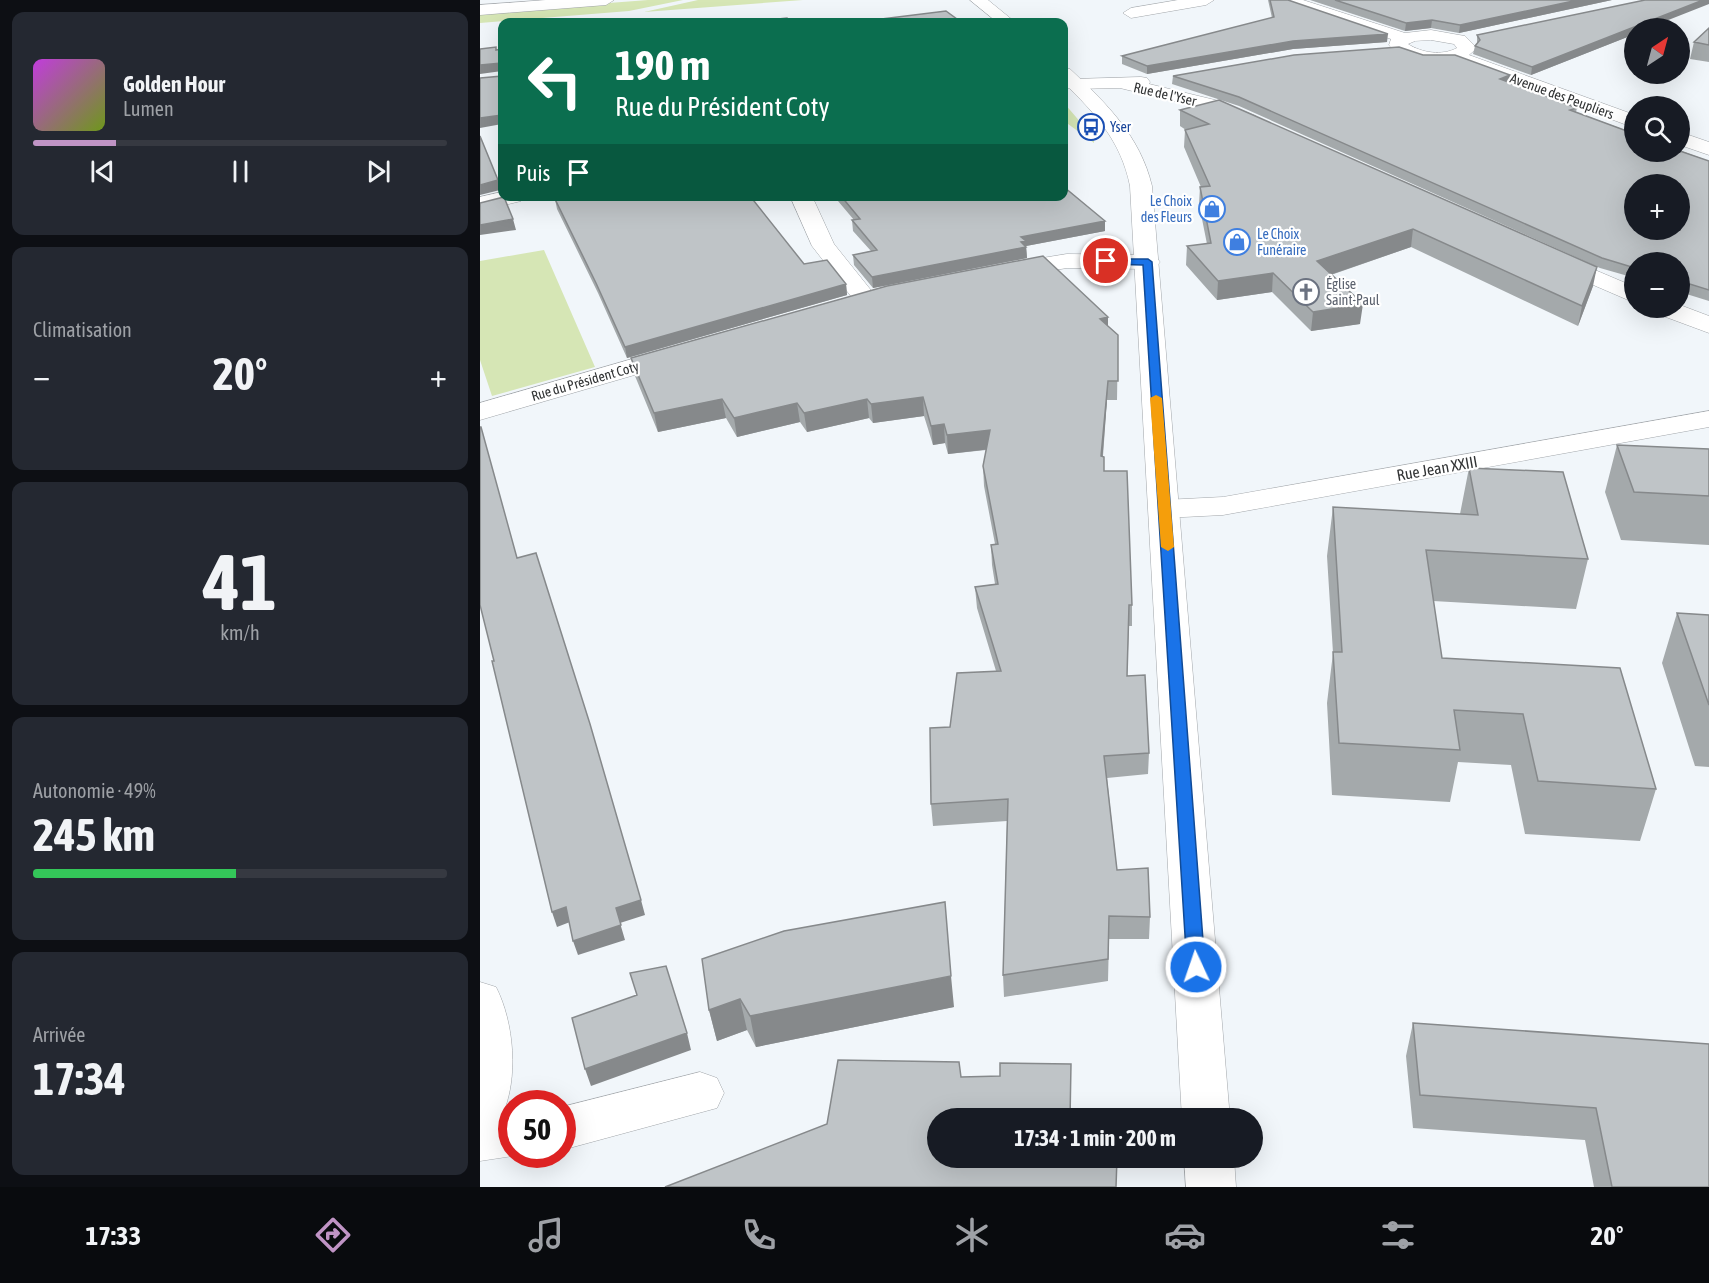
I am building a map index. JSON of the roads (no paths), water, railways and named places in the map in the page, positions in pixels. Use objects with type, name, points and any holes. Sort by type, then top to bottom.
[{"type":"street","points":[[480,10],[606,0]]},
{"type":"street","points":[[978,0],[1003,18]]},
{"type":"street","points":[[1001,0],[1006,18]]},
{"type":"street","points":[[1131,13],[1206,0]]},
{"type":"street","points":[[1287,0],[1402,43]]},
{"type":"street","name":"Avenue des Peupliers","points":[[1402,43],[1431,35],[1463,44],[1475,64],[1624,118]]},
{"type":"street","points":[[1378,49],[1402,43]]},
{"type":"street","points":[[1069,78],[1121,84],[1175,77]]},
{"type":"street","points":[[1069,78],[1119,130],[1136,161],[1141,186],[1205,1108]]},
{"type":"street","name":"Rue de l'Yser","points":[[1121,84],[1208,104],[1263,126]]},
{"type":"street","points":[[1690,142],[1709,149]]},
{"type":"street","points":[[480,204],[501,201]]},
{"type":"street","points":[[803,201],[823,246],[876,296],[837,306]]},
{"type":"street","points":[[1538,252],[1624,291]]},
{"type":"street","points":[[985,275],[1048,263],[1148,262]]},
{"type":"street","points":[[1690,318],[1709,325]]},
{"type":"street","name":"Rue du Président Coty","points":[[480,412],[698,348]]},
{"type":"street","name":"Rue Jean XXIII","points":[[1164,509],[1223,506],[1709,420]]},
{"type":"street","points":[[480,1000],[489,1062],[486,1100],[480,1112]]},
{"type":"street","points":[[576,1125],[700,1093]]},
{"type":"street","points":[[480,1139],[498,1137]]},
{"type":"street","points":[[1209,1168],[1210,1187]]},
{"type":"place","name":"Yser","points":[[1091,127]]},
{"type":"place","name":"Le Choix des Fleurs","points":[[1212,209]]},
{"type":"place","name":"Le Choix Funéraire","points":[[1237,242]]},
{"type":"place","name":"Église Saint-Paul","points":[[1306,292]]}]
